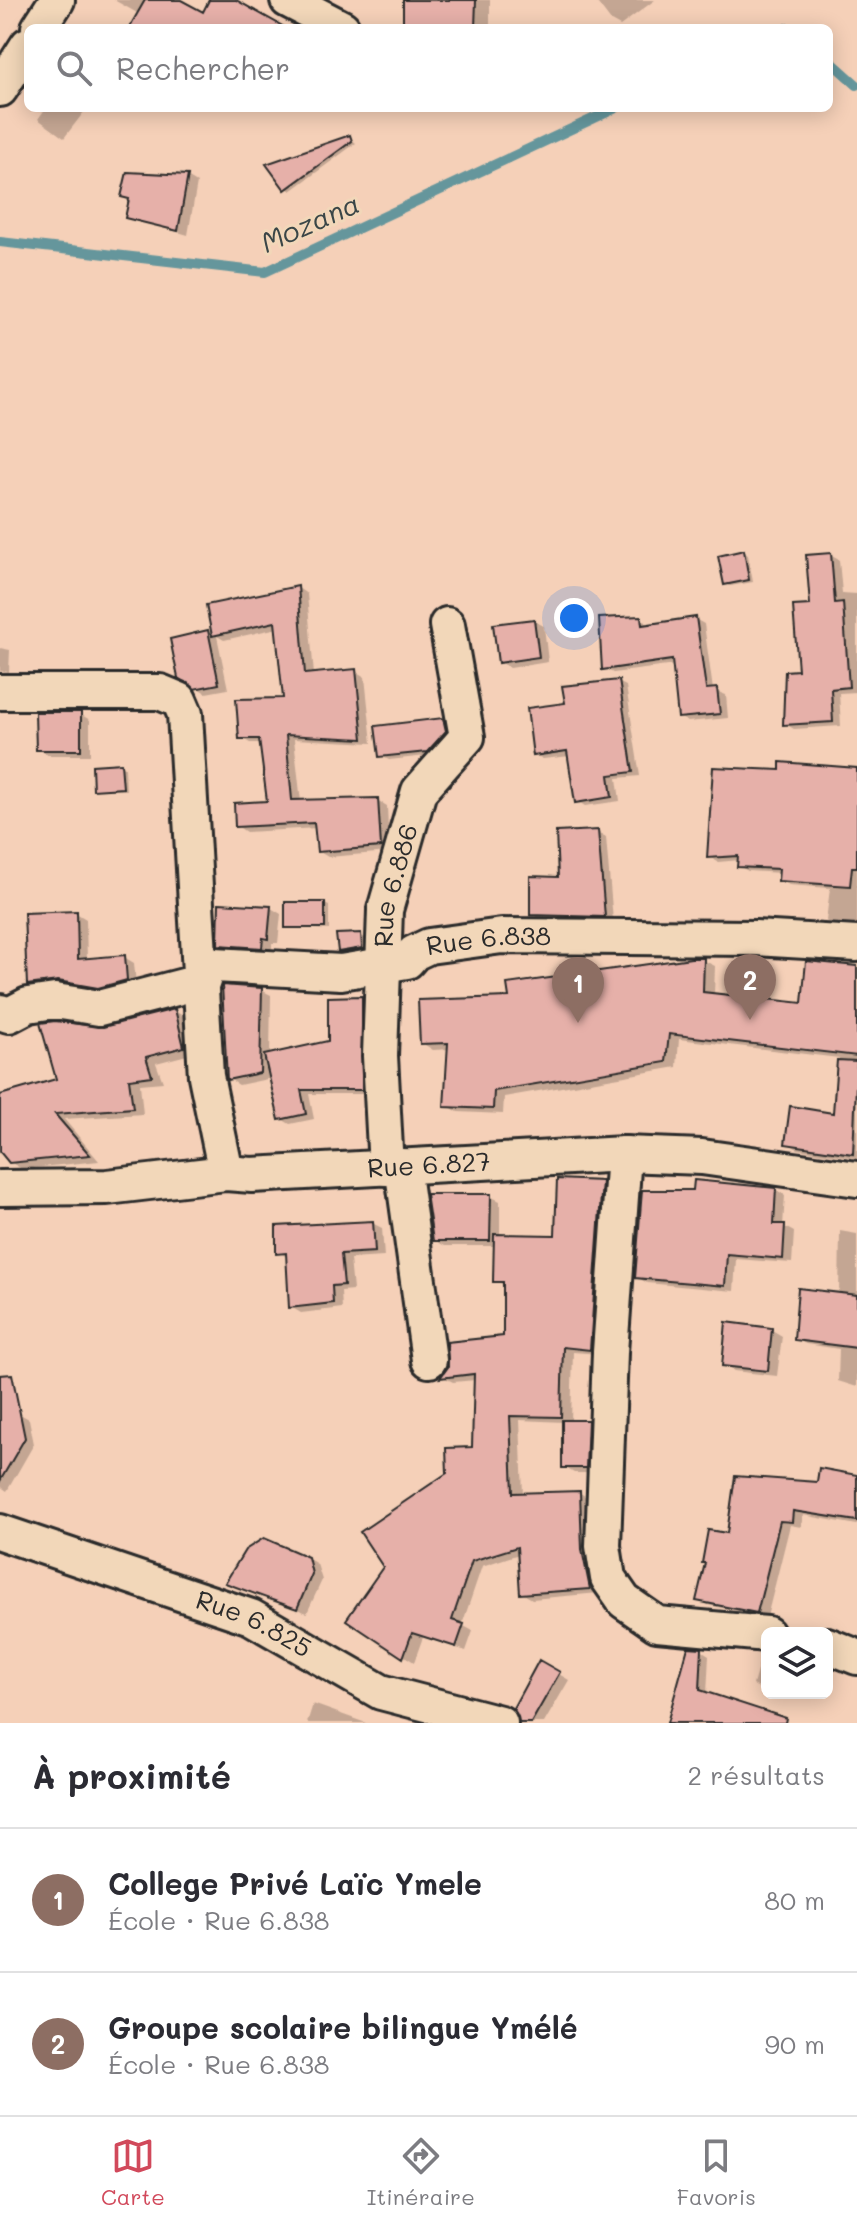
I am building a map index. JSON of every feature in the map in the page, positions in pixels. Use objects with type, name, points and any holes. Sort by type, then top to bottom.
[{"type":"street","points":[[42,24],[57,0]]},
{"type":"street","points":[[288,0],[334,24]]},
{"type":"street","points":[[0,89],[24,51]]},
{"type":"street","name":"Rue 6.886","points":[[429,1360],[394,1167],[380,1056],[382,968],[385,910],[419,791],[467,737],[447,625]]},
{"type":"street","points":[[0,692],[160,692],[179,700],[185,714],[193,883],[203,981],[206,1076],[226,1173]]},
{"type":"street","name":"Rue 6.838","points":[[0,1012],[9,1015],[28,1005],[55,1001],[99,1008],[203,981],[205,972],[215,965],[341,972],[382,968],[407,961],[414,953],[429,946],[502,936],[755,938],[857,944]]},
{"type":"street","points":[[624,1154],[610,1352],[603,1546],[608,1578],[624,1601],[657,1624],[761,1633]]},
{"type":"street","name":"Rue 6.827","points":[[0,1188],[107,1187],[226,1173],[252,1175],[624,1154],[702,1157],[857,1179]]},
{"type":"street","name":"Rue 6.825","points":[[0,1532],[251,1617],[346,1675],[381,1692],[500,1723]]},
{"type":"street","points":[[833,1647],[857,1657]]},
{"type":"building","points":[[145,0],[181,0],[203,12],[209,0],[236,0],[279,24],[131,24]]},
{"type":"building","points":[[403,0],[476,0],[475,24],[403,24]]},
{"type":"building","points":[[350,135],[352,141],[285,190],[266,164]]},
{"type":"building","points":[[127,172],[188,175],[178,231],[125,218],[129,199],[121,197]]},
{"type":"building","points":[[744,550],[749,580],[724,585],[718,556]]},
{"type":"building","points":[[831,553],[835,603],[843,602],[849,687],[831,689],[833,722],[783,725],[785,671],[798,670],[793,606],[810,605],[806,555]]},
{"type":"building","points":[[298,586],[305,674],[356,669],[363,739],[286,735],[292,800],[378,798],[381,847],[317,852],[314,823],[235,827],[234,803],[267,801],[259,739],[239,739],[236,699],[283,698],[275,622],[212,636],[206,605]]},
{"type":"building","points":[[641,616],[642,625],[696,617],[706,689],[717,688],[720,714],[678,718],[672,660],[602,670],[599,618]]},
{"type":"building","points":[[534,619],[539,657],[498,663],[493,624]]},
{"type":"building","points":[[208,630],[219,684],[194,689],[178,678],[170,639]]},
{"type":"building","points":[[619,680],[633,772],[609,775],[612,797],[575,803],[567,751],[533,756],[527,708],[565,703],[562,686]]},
{"type":"building","points":[[35,712],[81,712],[81,750],[36,750]]},
{"type":"building","points":[[443,718],[446,731],[427,752],[379,757],[375,726]]},
{"type":"building","points":[[780,762],[857,768],[857,867],[852,867],[850,886],[778,881],[779,869],[737,867],[738,856],[707,858],[713,767],[780,770]]},
{"type":"building","points":[[121,763],[123,788],[93,790],[92,765]]},
{"type":"building","points":[[598,830],[605,917],[530,915],[530,876],[558,877],[556,832]]},
{"type":"building","points":[[285,902],[325,902],[325,928],[285,928]]},
{"type":"building","points":[[219,903],[271,906],[268,939],[263,938],[262,948],[218,945]]},
{"type":"building","points":[[77,911],[78,959],[125,955],[127,980],[98,988],[58,981],[27,985],[24,913]]},
{"type":"building","points":[[361,933],[362,948],[338,952],[336,934]]},
{"type":"building","points":[[704,958],[703,992],[802,1003],[806,961],[857,966],[857,1056],[669,1034],[666,1062],[494,1091],[493,1109],[444,1107],[448,1043],[420,1044],[418,1000],[509,997],[507,984]]},
{"type":"building","points":[[222,985],[262,988],[260,1073],[227,1080]]},
{"type":"building","points":[[362,996],[362,1090],[301,1090],[306,1114],[279,1120],[264,1055],[328,1041],[328,997]]},
{"type":"building","points":[[175,1009],[184,1047],[146,1057],[152,1076],[129,1079],[133,1108],[55,1114],[90,1155],[9,1163],[0,1152],[0,1095],[56,1079],[40,1023],[55,1021],[103,1027]]},
{"type":"building","points":[[837,1060],[857,1061],[853,1154],[785,1144],[790,1106],[833,1113]]},
{"type":"building","points":[[557,1179],[602,1181],[590,1350],[563,1347],[561,1417],[510,1416],[513,1493],[580,1491],[582,1550],[590,1589],[520,1594],[517,1547],[472,1561],[452,1620],[464,1624],[456,1647],[412,1633],[403,1658],[346,1620],[383,1567],[360,1532],[447,1473],[446,1448],[472,1447],[474,1374],[440,1378],[448,1367],[447,1342],[503,1336],[503,1282],[493,1282],[494,1234],[555,1235]]},
{"type":"building","points":[[694,1180],[776,1188],[774,1224],[785,1224],[783,1259],[727,1254],[725,1286],[635,1278],[642,1190],[693,1190]]},
{"type":"building","points":[[426,1194],[491,1194],[490,1241],[433,1241]]},
{"type":"building","points":[[373,1221],[375,1252],[341,1254],[344,1285],[332,1286],[333,1303],[289,1308],[286,1253],[276,1254],[276,1226]]},
{"type":"building","points":[[798,1288],[857,1295],[857,1348],[794,1340]]},
{"type":"building","points":[[726,1322],[772,1328],[768,1371],[722,1366]]},
{"type":"building","points":[[12,1374],[25,1438],[0,1481],[0,1375]]},
{"type":"building","points":[[562,1420],[588,1420],[586,1468],[562,1468]]},
{"type":"building","points":[[819,1468],[857,1475],[857,1521],[793,1511],[792,1522],[780,1521],[757,1613],[696,1601],[705,1563],[702,1563],[708,1530],[727,1533],[735,1476],[817,1482]]},
{"type":"building","points":[[264,1538],[308,1557],[312,1574],[297,1609],[225,1583],[245,1550]]},
{"type":"building","points":[[688,1647],[702,1648],[700,1690],[786,1718],[785,1723],[667,1723]]},
{"type":"building","points":[[539,1660],[560,1672],[531,1723],[519,1723],[513,1708]]},
{"type":"waterway","name":"Mozana","points":[[833,64],[857,85]]},
{"type":"waterway","name":"Mozana","points":[[0,242],[265,272],[607,112]]},
{"type":"place","name":"Groupe scolaire bilingue Ymélé","points":[[750,1020]]},
{"type":"place","name":"College Privé Laïc Ymele","points":[[578,1023]]}]
